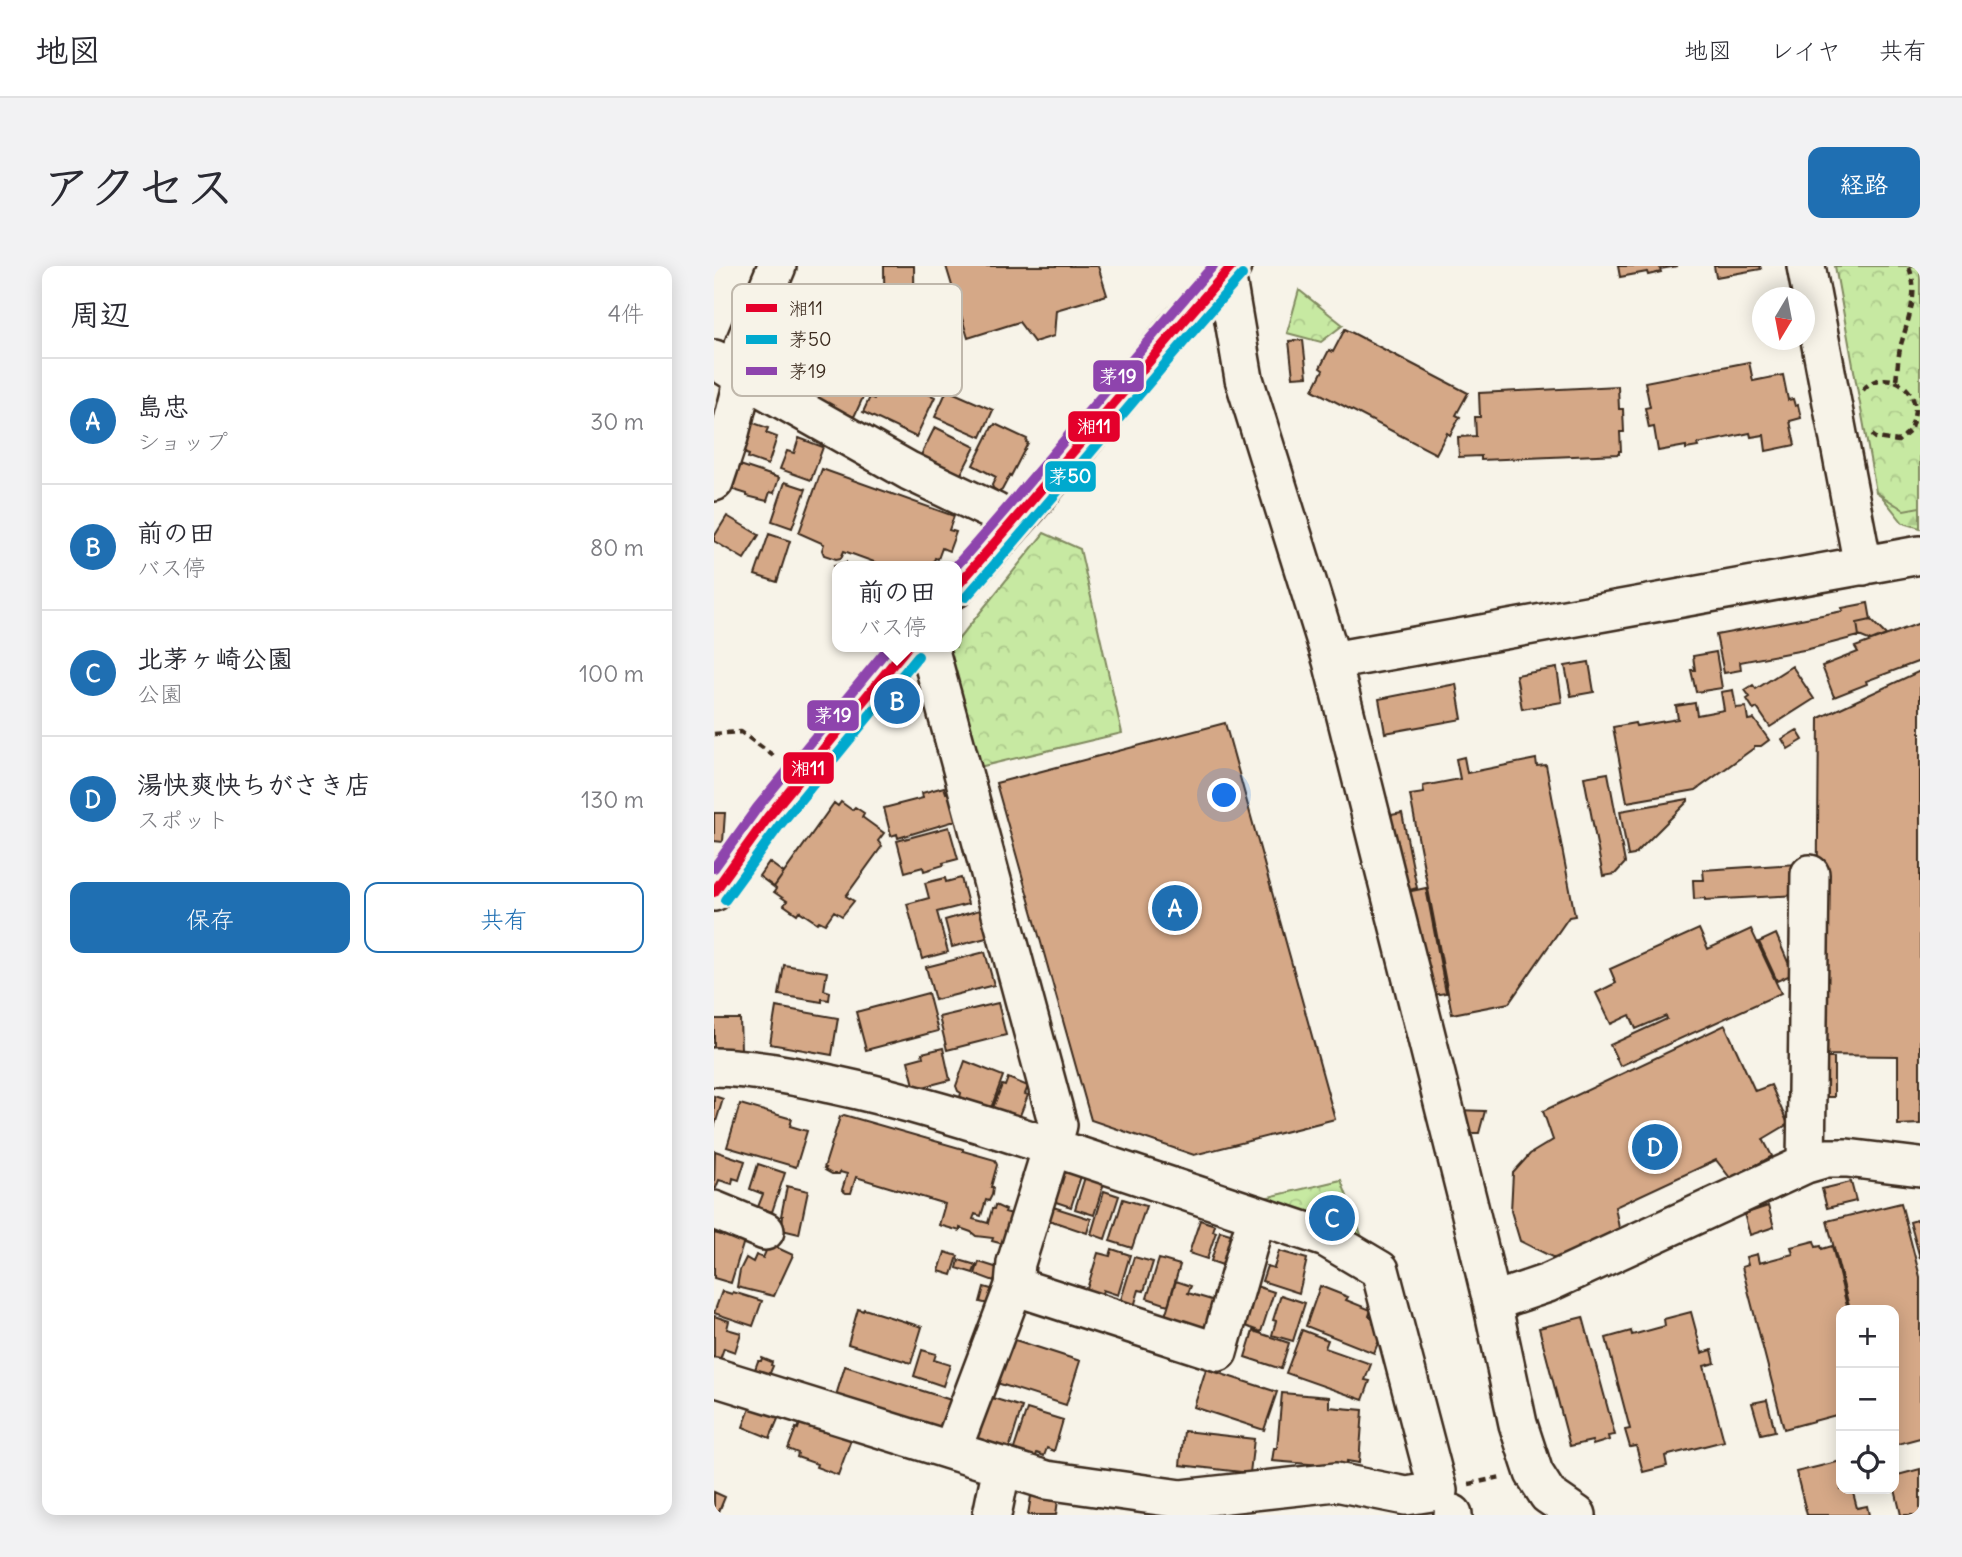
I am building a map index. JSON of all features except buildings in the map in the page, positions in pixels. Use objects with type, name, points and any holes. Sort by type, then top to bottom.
[{"type":"street","points":[[769,284],[777,266]]},
{"type":"street","points":[[1806,266],[1863,566]]},
{"type":"street","points":[[962,582],[1229,270]]},
{"type":"street","points":[[1229,270],[1244,379],[1332,662],[1492,1302],[1518,1424],[1534,1473],[1548,1495],[1577,1515]]},
{"type":"street","points":[[714,482],[730,370]]},
{"type":"street","points":[[776,396],[909,471],[1013,523]]},
{"type":"street","points":[[1332,662],[1920,555]]},
{"type":"street","points":[[714,892],[768,817],[903,652]]},
{"type":"street","points":[[930,652],[1058,1125],[1016,1263],[1014,1286],[952,1450]]},
{"type":"street","points":[[1806,1164],[1810,874]]},
{"type":"street","points":[[714,1067],[769,1071],[946,1112],[1326,1238],[1380,1270],[1448,1507]]},
{"type":"street","points":[[1492,1302],[1548,1283],[1806,1164],[1827,1158],[1847,1158],[1920,1167]]},
{"type":"street","points":[[714,1210],[765,1231]]},
{"type":"street","points":[[1014,1286],[1218,1352],[1256,1215]]},
{"type":"street","points":[[714,1377],[1046,1480],[1181,1499],[1336,1482],[1448,1507]]},
{"type":"street","points":[[992,1515],[1002,1466]]},
{"type":"path","points":[[1896,380],[1901,344],[1914,308],[1913,274],[1908,266]]},
{"type":"path","points":[[1861,395],[1866,386],[1879,380],[1896,380],[1909,390],[1917,407],[1910,431],[1898,441],[1876,438],[1870,433]]},
{"type":"path","points":[[714,734],[741,732],[778,759]]},
{"type":"path","points":[[1448,1507],[1506,1475]]},
{"type":"green space","points":[[1835,266],[1920,266],[1920,507],[1904,510],[1876,492]]},
{"type":"green space","points":[[1299,290],[1343,325],[1321,342],[1287,333]]},
{"type":"green space","points":[[1920,458],[1920,528],[1903,523],[1880,494]]},
{"type":"green space","points":[[1044,533],[1080,549],[1122,733],[979,767],[944,657],[948,652],[962,652],[962,635]]},
{"type":"green space","points":[[1341,1180],[1362,1237],[1256,1200]]},
{"type":"transit line","name":"茅19","points":[[960,561],[1213,266]]},
{"type":"transit line","name":"湘11","points":[[962,580],[1232,266]]},
{"type":"transit line","name":"茅50","points":[[966,597],[1242,275]]},
{"type":"transit line","name":"茅19","points":[[714,868],[757,808],[885,652]]},
{"type":"transit line","name":"湘11","points":[[714,892],[768,817],[903,652]]},
{"type":"transit line","name":"茅50","points":[[725,900],[779,826],[918,656]]},
{"type":"place","name":"前の田","points":[[897,701]]},
{"type":"place","name":"島忠","points":[[1175,908]]},
{"type":"place","name":"湯快爽快ちがさき店","points":[[1655,1147]]},
{"type":"place","name":"北茅ヶ崎公園","points":[[1332,1218]]}]
